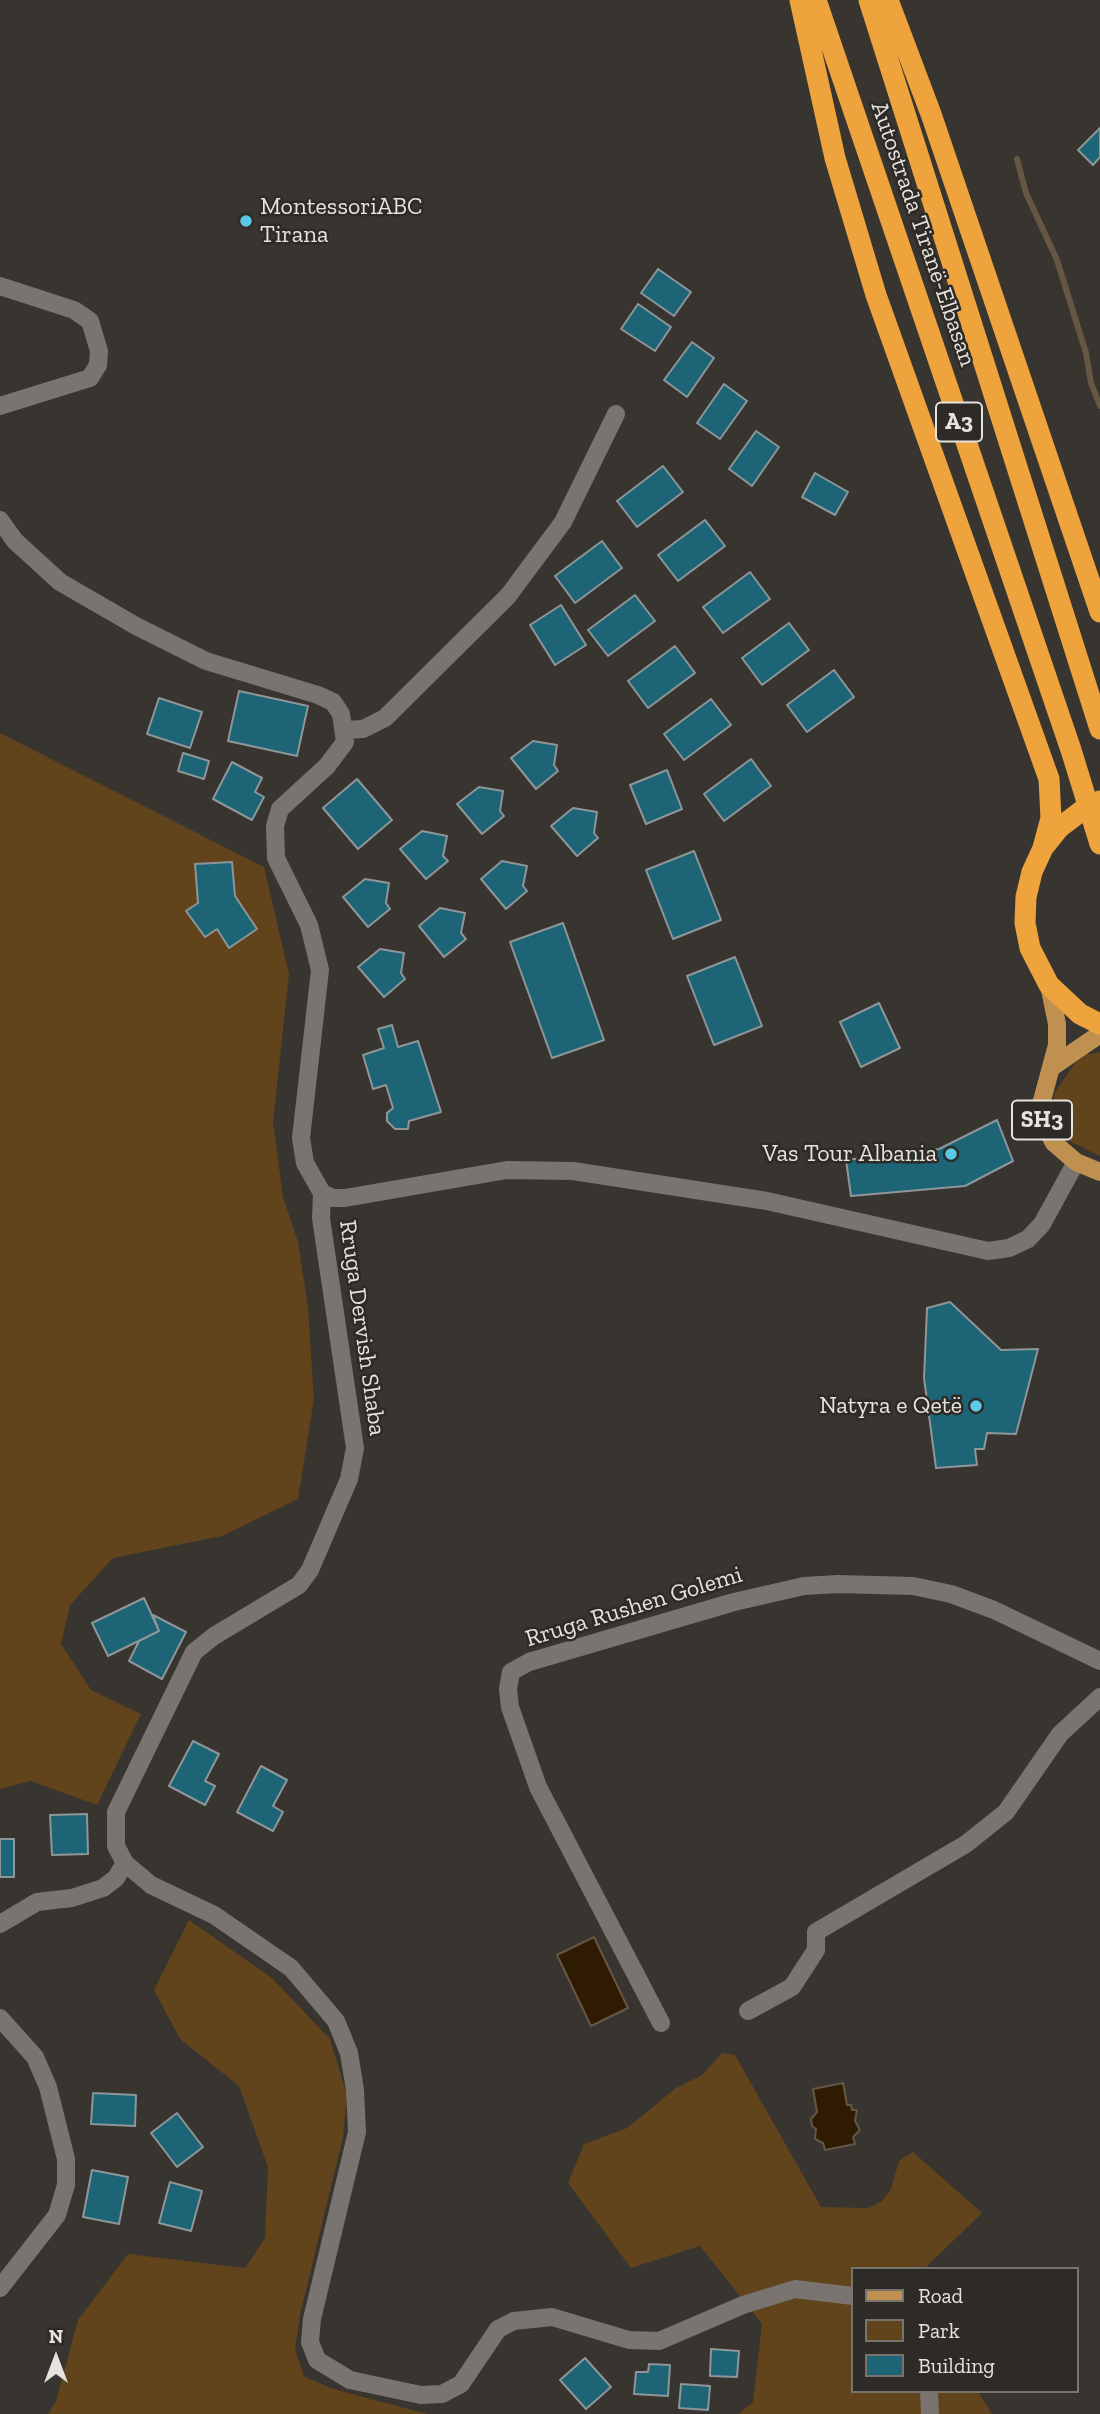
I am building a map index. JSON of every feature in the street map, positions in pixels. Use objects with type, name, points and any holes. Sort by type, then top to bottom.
[{"type":"highway","points":[[800,0],[835,158],[876,295],[1049,779],[1051,818],[1029,884],[1025,923],[1030,948],[1049,985],[1080,1014],[1100,1024]]},
{"type":"highway","name":"Autostrada Tiranë-Elbasan","points":[[816,0],[1071,750],[1100,844]]},
{"type":"highway","name":"Autostrada Tiranë-Elbasan","points":[[869,0],[1100,729]]},
{"type":"highway","points":[[888,0],[931,114],[1100,610]]},
{"type":"highway","points":[[1043,848],[1071,819],[1100,801]]},
{"type":"main road","name":"SH3","points":[[1049,985],[1057,1024],[1052,1067],[1041,1104],[1042,1120],[1054,1143],[1076,1162],[1100,1172]]},
{"type":"main road","name":"SH3","points":[[1052,1067],[1100,1034]]},
{"type":"street","points":[[0,286],[74,310],[90,321],[99,351],[97,365],[90,378],[0,406]]},
{"type":"street","points":[[345,730],[363,729],[385,718],[508,596],[563,522],[616,414]]},
{"type":"street","points":[[0,520],[24,551],[60,582],[136,626],[206,661],[333,702],[341,714],[345,743],[337,755],[280,809],[275,826],[276,858],[309,925],[320,970],[301,1138],[306,1163],[322,1193]]},
{"type":"street","name":"Rruga Dervish Shaba","points":[[125,1863],[116,1846],[117,1812],[181,1674],[194,1652],[214,1636],[299,1585],[310,1570],[349,1479],[355,1448],[321,1218],[322,1193],[333,1198],[345,1198],[507,1170],[563,1170],[767,1201],[988,1251],[1009,1248],[1028,1239],[1042,1224],[1076,1162]]},
{"type":"street","name":"Rruga Rushen Golemi","points":[[661,2023],[538,1787],[510,1707],[508,1689],[511,1672],[528,1662],[734,1602],[804,1586],[838,1584],[913,1586],[951,1594],[994,1610],[1100,1661]]},
{"type":"street","points":[[748,2011],[792,1987],[816,1950],[816,1932],[967,1844],[1006,1812],[1060,1734],[1100,1697]]},
{"type":"street","points":[[0,1923],[16,1911],[37,1902],[80,1897],[103,1888],[116,1878],[125,1863],[151,1885],[214,1915],[291,1968],[336,2021],[352,2068],[357,2132],[310,2342],[317,2360],[329,2369],[362,2383],[421,2395],[442,2395],[461,2384],[498,2329],[514,2321],[552,2317],[629,2340],[659,2341],[743,2305],[795,2288],[852,2296]]},
{"type":"street","points":[[0,2018],[35,2057],[48,2087],[66,2159],[65,2185],[57,2214],[0,2288]]},
{"type":"street","points":[[929,2393],[930,2414]]},
{"type":"green space","points":[[0,733],[264,867],[289,974],[273,1122],[283,1197],[298,1242],[308,1307],[314,1399],[298,1499],[222,1536],[113,1558],[70,1605],[61,1644],[91,1690],[141,1714],[97,1805],[31,1781],[0,1789]]},
{"type":"green space","points":[[1100,1052],[1100,1156],[1063,1138],[1054,1123],[1052,1107],[1055,1092],[1076,1062],[1086,1055]]},
{"type":"green space","points":[[189,1920],[272,1978],[330,2039],[347,2095],[343,2137],[300,2315],[295,2350],[304,2376],[330,2388],[427,2414],[48,2414],[56,2401],[78,2320],[128,2254],[245,2268],[265,2238],[268,2167],[239,2086],[180,2039],[154,1990]]},
{"type":"green space","points":[[722,2053],[735,2055],[821,2207],[868,2208],[882,2201],[891,2189],[899,2161],[913,2152],[982,2213],[926,2267],[852,2267],[852,2393],[979,2393],[992,2414],[738,2414],[753,2402],[762,2324],[700,2246],[631,2268],[568,2183],[584,2144],[627,2128],[676,2088],[702,2075]]},
{"type":"shaded area","points":[[594,1937],[628,2008],[591,2026],[557,1955]]},
{"type":"shaded area","points":[[843,2083],[847,2105],[851,2105],[852,2110],[857,2110],[855,2121],[860,2130],[853,2137],[855,2144],[825,2150],[823,2143],[815,2139],[816,2129],[812,2126],[811,2119],[817,2112],[813,2089]]},
{"type":"building","points":[[1100,128],[1100,157],[1093,165],[1078,150]]},
{"type":"building","points":[[658,269],[691,292],[674,316],[641,293]]},
{"type":"building","points":[[638,304],[671,327],[655,351],[621,329]]},
{"type":"building","points":[[692,342],[714,358],[687,397],[664,380]]},
{"type":"building","points":[[724,384],[747,401],[720,439],[697,423]]},
{"type":"building","points":[[756,431],[779,447],[752,486],[729,469]]},
{"type":"building","points":[[663,466],[683,492],[637,527],[617,501]]},
{"type":"building","points":[[815,473],[848,492],[835,515],[802,497]]},
{"type":"building","points":[[705,520],[725,546],[678,581],[658,555]]},
{"type":"building","points":[[602,541],[622,568],[575,603],[555,576]]},
{"type":"building","points":[[750,572],[770,599],[723,633],[703,607]]},
{"type":"building","points":[[635,595],[655,621],[608,656],[588,630]]},
{"type":"building","points":[[561,605],[586,645],[555,665],[530,625]]},
{"type":"building","points":[[789,623],[809,650],[762,685],[742,658]]},
{"type":"building","points":[[675,646],[695,673],[648,708],[628,681]]},
{"type":"building","points":[[834,670],[854,697],[807,732],[787,705]]},
{"type":"building","points":[[239,691],[308,706],[297,756],[228,741]]},
{"type":"building","points":[[159,698],[202,712],[190,748],[147,734]]},
{"type":"building","points":[[711,699],[731,725],[684,760],[664,734]]},
{"type":"building","points":[[533,741],[557,745],[554,765],[558,771],[536,789],[511,758]]},
{"type":"building","points":[[183,753],[209,761],[204,779],[178,771]]},
{"type":"building","points":[[751,759],[771,786],[724,821],[704,794]]},
{"type":"building","points":[[232,762],[262,778],[255,792],[264,797],[252,820],[213,799]]},
{"type":"building","points":[[667,770],[682,809],[646,824],[630,785]]},
{"type":"building","points":[[357,779],[392,820],[358,849],[323,808]]},
{"type":"building","points":[[479,787],[503,791],[500,811],[504,816],[482,834],[457,804]]},
{"type":"building","points":[[573,808],[597,812],[594,833],[598,838],[577,856],[551,826]]},
{"type":"building","points":[[422,831],[447,836],[443,856],[448,861],[426,879],[400,849]]},
{"type":"building","points":[[694,851],[721,920],[673,939],[646,870]]},
{"type":"building","points":[[502,861],[527,866],[523,886],[527,891],[506,909],[481,879]]},
{"type":"building","points":[[232,862],[235,896],[257,929],[229,948],[217,929],[205,937],[186,911],[198,903],[195,864]]},
{"type":"building","points":[[365,879],[389,883],[386,903],[390,909],[368,927],[343,897]]},
{"type":"building","points":[[440,908],[465,913],[461,933],[466,939],[444,957],[419,926]]},
{"type":"building","points":[[563,923],[604,1040],[552,1058],[510,942]]},
{"type":"building","points":[[380,949],[404,953],[401,973],[405,979],[384,997],[358,967]]},
{"type":"building","points":[[735,957],[762,1026],[714,1045],[687,976]]},
{"type":"building","points":[[879,1003],[900,1048],[861,1067],[840,1022]]},
{"type":"building","points":[[392,1025],[398,1047],[418,1041],[441,1112],[409,1121],[408,1129],[395,1129],[387,1121],[387,1113],[393,1108],[386,1085],[373,1089],[363,1055],[384,1048],[378,1029]]},
{"type":"building","name":"Vas Tour Albania","points":[[997,1120],[1013,1161],[965,1186],[851,1196],[846,1160],[939,1149]]},
{"type":"building","name":"Natyra e Qetë","points":[[950,1302],[1001,1350],[1038,1349],[1016,1434],[987,1433],[984,1449],[975,1449],[977,1465],[936,1468],[924,1378],[927,1308]]},
{"type":"building","points":[[144,1598],[159,1631],[108,1656],[92,1623]]},
{"type":"building","points":[[153,1615],[186,1632],[162,1679],[129,1661],[139,1641],[159,1631]]},
{"type":"building","points":[[193,1741],[219,1754],[205,1781],[215,1786],[205,1805],[169,1786]]},
{"type":"building","points":[[261,1766],[287,1780],[273,1806],[283,1812],[273,1831],[237,1812]]},
{"type":"building","points":[[87,1814],[88,1854],[52,1855],[50,1815]]},
{"type":"building","points":[[0,1839],[14,1839],[14,1877],[0,1877]]},
{"type":"building","points":[[93,2093],[136,2095],[135,2126],[91,2124]]},
{"type":"building","points":[[177,2113],[203,2147],[177,2167],[151,2133]]},
{"type":"building","points":[[92,2170],[128,2177],[119,2224],[83,2217]]},
{"type":"building","points":[[170,2182],[202,2191],[191,2231],[159,2223]]},
{"type":"building","points":[[711,2349],[739,2351],[737,2377],[710,2376]]},
{"type":"building","points":[[585,2358],[611,2387],[586,2409],[560,2380]]},
{"type":"building","points":[[649,2364],[670,2365],[668,2396],[634,2394],[636,2372],[648,2372]]},
{"type":"building","points":[[681,2384],[710,2386],[708,2410],[679,2408]]},
{"type":"waterway","points":[[1017,159],[1026,193],[1057,260],[1086,353],[1091,383],[1100,406]]},
{"type":"place","name":"MontessoriABC Tirana","points":[[246,221]]},
{"type":"place","name":"Vas Tour Albania","points":[[951,1154]]},
{"type":"place","name":"Natyra e Qetë","points":[[976,1406]]}]
